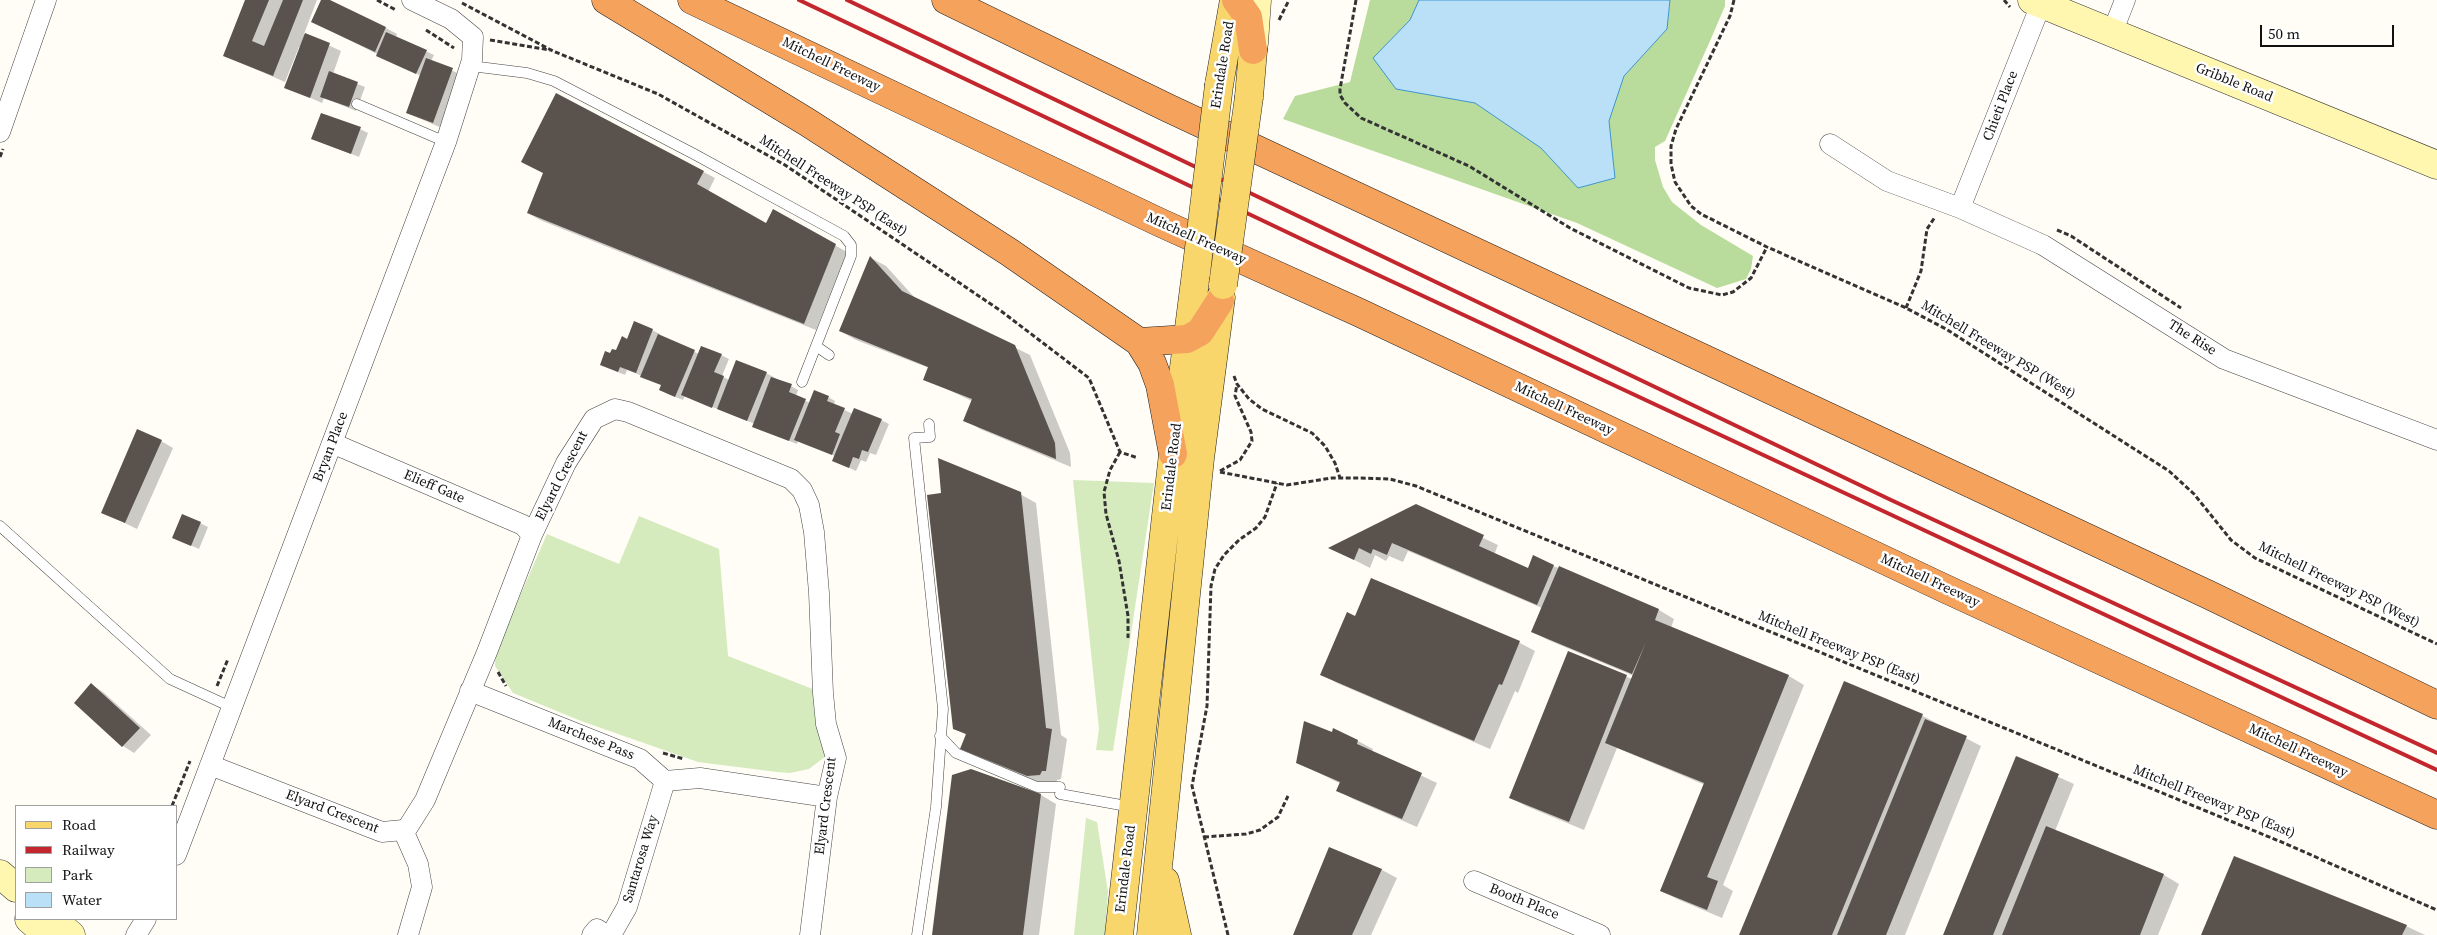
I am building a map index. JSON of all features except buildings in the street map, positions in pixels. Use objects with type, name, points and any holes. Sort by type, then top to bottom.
[{"type":"highway","points":[[606,0],[807,122],[1009,252],[1139,342],[1152,363],[1160,385],[1173,454]]},
{"type":"highway","name":"Mitchell Freeway","points":[[692,0],[1161,223],[1358,312],[1939,586],[2437,815]]},
{"type":"highway","points":[[946,0],[1168,108],[2208,594],[2437,705]]},
{"type":"highway","points":[[1235,0],[1248,17],[1253,50]]},
{"type":"highway","points":[[1139,342],[1187,339],[1200,332],[1221,293]]},
{"type":"main road","name":"Erindale Road","points":[[1119,935],[1173,454],[1186,363],[1187,339],[1219,85],[1235,0]]},
{"type":"main road","name":"Erindale Road","points":[[1151,935],[1200,458],[1221,293],[1250,97],[1253,50]]},
{"type":"main road","points":[[1160,847],[1177,935]]},
{"type":"street","points":[[0,132],[46,0]]},
{"type":"street","name":"Erindale Road","points":[[1253,50],[1257,0]]},
{"type":"street","points":[[2112,33],[2126,0]]},
{"type":"street","name":"Gribble Road","points":[[2036,2],[2437,165]]},
{"type":"street","name":"Chieti Place","points":[[1952,205],[2036,2]]},
{"type":"street","points":[[408,7],[451,19],[474,37]]},
{"type":"street","name":"Bryan Place","points":[[178,850],[446,142],[463,62],[474,37]]},
{"type":"street","name":"The Rise","points":[[1830,144],[1887,182],[1952,205],[2043,245],[2224,359],[2437,440]]},
{"type":"street","name":"Elyard Crescent","points":[[210,765],[382,832],[403,830],[412,823],[425,800],[487,652],[532,535],[566,463],[594,418],[615,409],[628,412],[791,479],[798,485],[806,497],[812,514],[820,593],[823,693],[826,724],[836,758],[827,797],[810,935]]},
{"type":"street","name":"Elieff Gate","points":[[332,444],[523,525],[532,535]]},
{"type":"street","name":"Marchese Pass","points":[[470,691],[640,758],[665,781]]},
{"type":"street","points":[[665,781],[700,778],[827,797]]},
{"type":"street","name":"Santarosa Way","points":[[611,935],[627,907],[665,781]]},
{"type":"street","points":[[403,830],[418,864],[422,887],[408,935]]},
{"type":"street","points":[[0,874],[15,887]]},
{"type":"street","name":"Booth Place","points":[[1474,881],[1600,935]]},
{"type":"street","points":[[0,894],[15,907]]},
{"type":"street","points":[[30,920],[48,935]]},
{"type":"street","points":[[53,920],[71,935]]},
{"type":"street","points":[[136,935],[145,920]]},
{"type":"street","points":[[151,935],[156,920]]},
{"type":"street","points":[[592,935],[597,929],[606,935]]},
{"type":"lane","points":[[463,62],[527,73],[554,81],[694,154],[844,236],[851,245],[851,256],[802,382]]},
{"type":"lane","points":[[357,104],[446,142]]},
{"type":"lane","points":[[816,346],[829,355]]},
{"type":"lane","points":[[917,935],[936,807],[943,709],[914,438],[930,437],[929,424]]},
{"type":"lane","points":[[0,526],[170,678],[232,707]]},
{"type":"lane","points":[[940,736],[956,753],[1037,787],[1133,807]]},
{"type":"path","points":[[377,0],[408,7]]},
{"type":"path","name":"Mitchell Freeway PSP (East)","points":[[457,0],[553,51],[658,94],[785,165],[1001,311],[1089,378],[1120,452]]},
{"type":"path","points":[[1356,0],[1340,95],[1345,103],[1361,118],[1469,166],[1570,228],[1689,288],[1722,295],[1733,292],[1751,278],[1767,247]]},
{"type":"path","name":"Mitchell Freeway PSP (West)","points":[[1734,0],[1730,16],[1674,134],[1670,152],[1671,170],[1680,192],[1696,210],[1767,247],[1906,308],[1980,350],[2169,471],[2194,494],[2231,540],[2255,558],[2437,644]]},
{"type":"path","points":[[418,24],[454,48],[463,62]]},
{"type":"path","points":[[474,37],[553,51]]},
{"type":"path","points":[[1906,308],[1921,271],[1927,229],[1952,205]]},
{"type":"path","points":[[2053,229],[2071,236],[2183,309]]},
{"type":"path","name":"Mitchell Freeway PSP (East)","points":[[1340,478],[1335,463],[1325,446],[1312,433],[1262,409],[1237,384],[1235,396],[1251,432],[1252,441],[1240,460],[1220,472],[1287,485],[1340,478],[1390,479],[1416,486],[2270,837],[2437,910]]},
{"type":"path","points":[[1128,644],[1128,616],[1118,561],[1106,514],[1104,492],[1110,470],[1120,452],[1138,458]]},
{"type":"path","points":[[1228,935],[1192,786],[1207,706],[1212,586],[1215,569],[1224,555],[1239,540],[1256,528],[1265,517],[1277,483]]},
{"type":"path","points":[[487,652],[507,687]]},
{"type":"path","points":[[657,751],[691,761]]},
{"type":"path","points":[[172,805],[190,761]]},
{"type":"path","points":[[1204,837],[1246,834],[1260,830],[1278,816],[1288,796]]},
{"type":"green space","points":[[1370,0],[1725,0],[1725,6],[1665,141],[1655,147],[1655,160],[1663,187],[1672,202],[1701,225],[1753,256],[1751,269],[1746,279],[1717,288],[1577,223],[1283,119],[1295,96],[1350,82]]},
{"type":"green space","points":[[1073,480],[1154,483],[1113,751],[1096,750],[1099,729]]},
{"type":"green space","points":[[639,516],[719,549],[728,656],[823,693],[826,756],[809,769],[790,773],[698,762],[581,721],[513,693],[495,666],[496,651],[547,534],[619,564]]},
{"type":"green space","points":[[1086,818],[1097,822],[1108,892],[1105,935],[1074,935]]},
{"type":"water","points":[[1419,0],[1670,0],[1667,29],[1624,76],[1609,121],[1615,178],[1578,188],[1541,148],[1475,103],[1396,89],[1373,58],[1410,20]]},
{"type":"railway","points":[[799,0],[1314,245],[2437,770]]},
{"type":"railway","points":[[847,0],[1891,500],[2437,753]]}]
